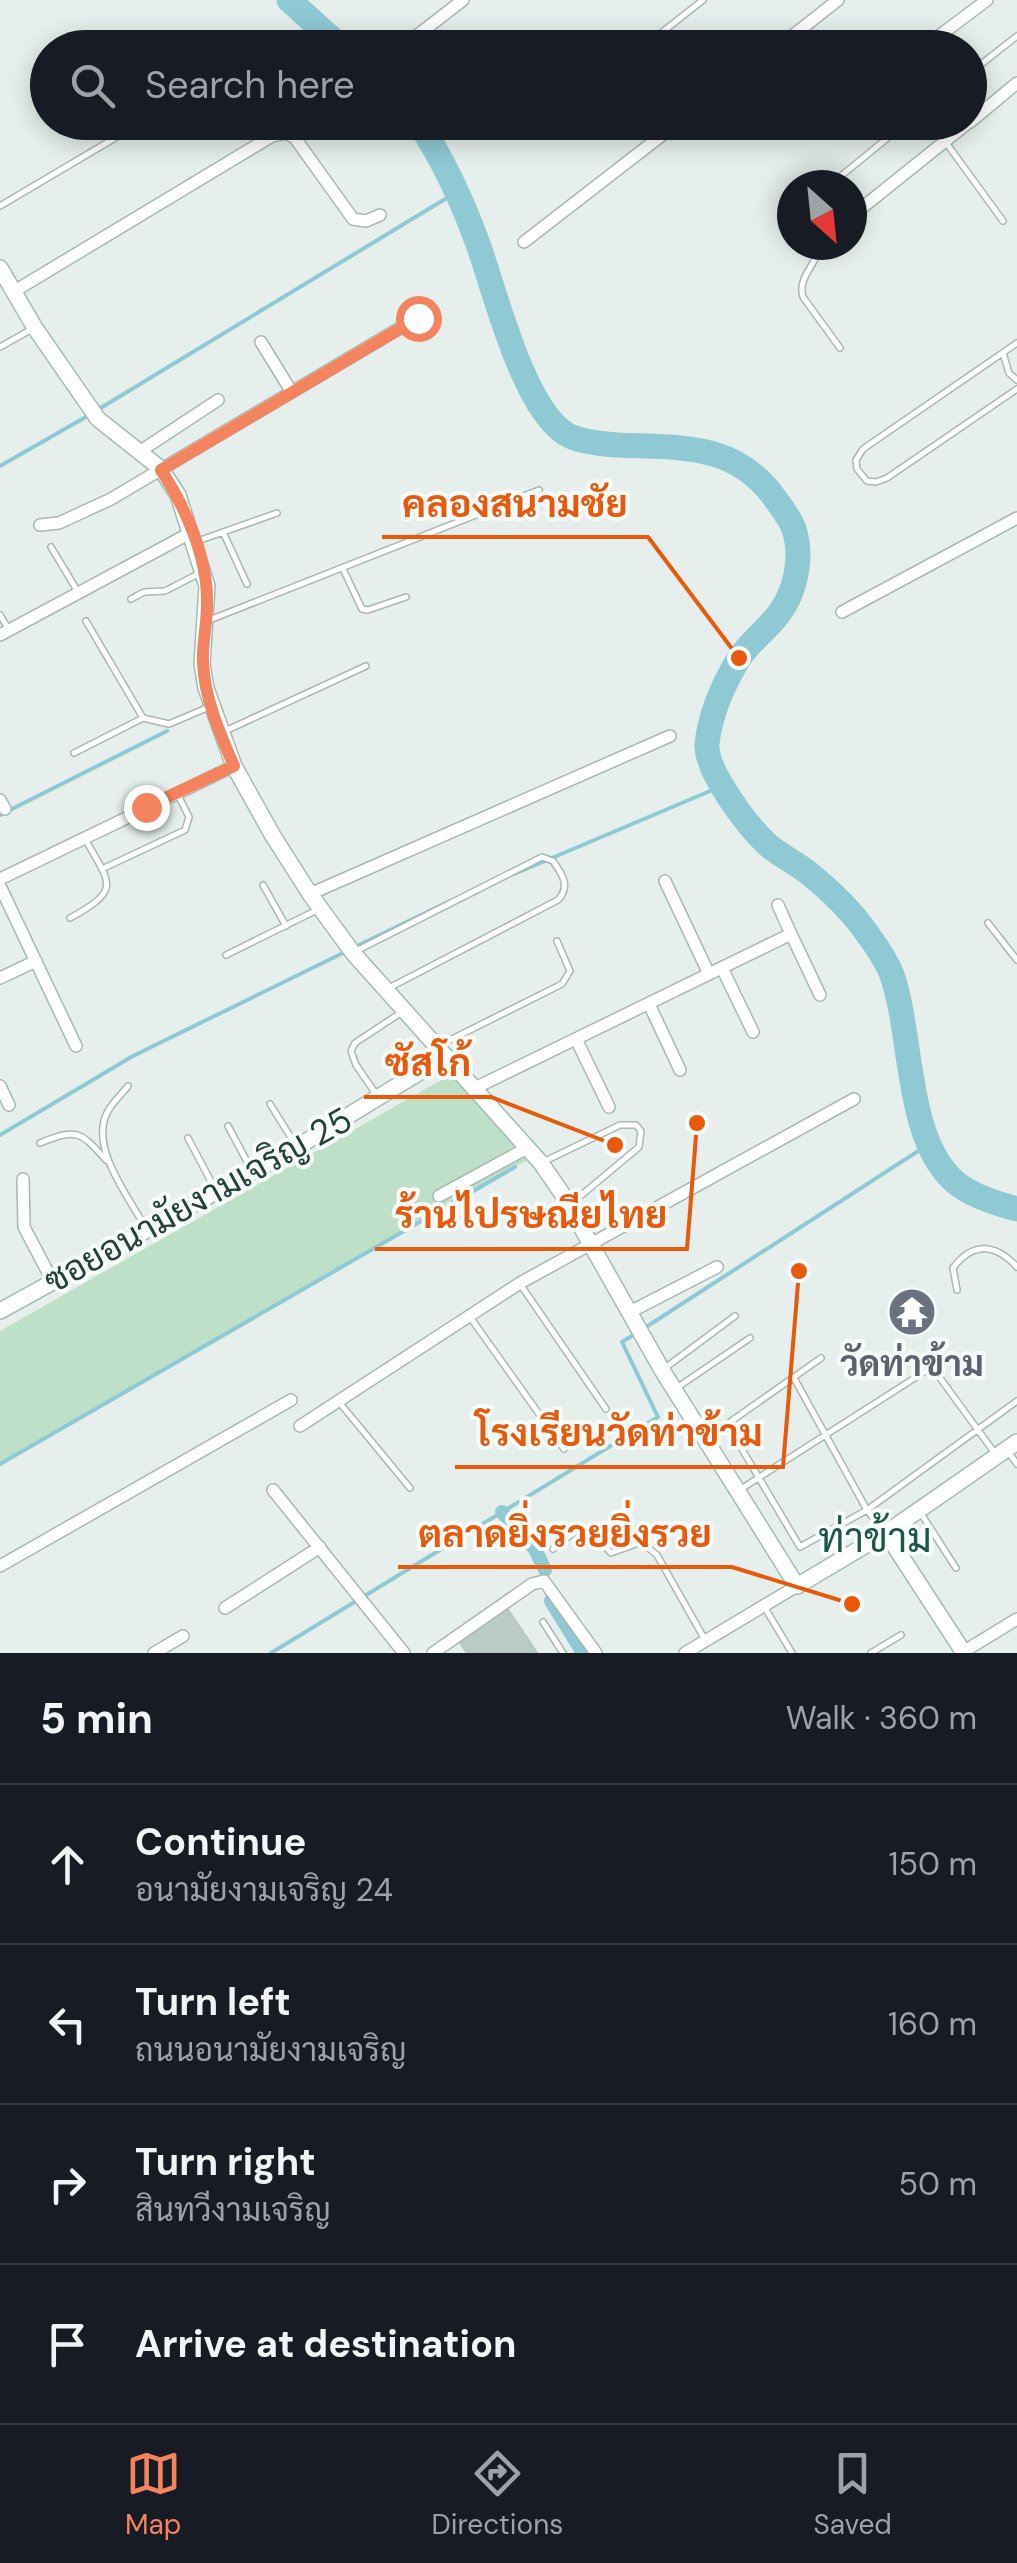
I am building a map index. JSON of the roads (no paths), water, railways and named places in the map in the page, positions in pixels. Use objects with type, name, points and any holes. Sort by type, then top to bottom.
[{"type":"street","points":[[424,30],[463,0]]},
{"type":"street","points":[[799,30],[838,0]]},
{"type":"street","points":[[948,30],[987,0]]},
{"type":"street","points":[[987,107],[1017,83]]},
{"type":"street","points":[[13,292],[265,140]]},
{"type":"street","points":[[295,140],[353,218],[366,220],[380,215]]},
{"type":"street","points":[[524,242],[656,140]]},
{"type":"street","points":[[867,204],[948,140]]},
{"type":"street","points":[[0,268],[34,328],[98,420],[161,470],[178,496],[207,586],[202,664],[212,706],[234,766],[310,894],[353,953],[527,1148],[570,1205],[662,1370],[797,1586]]},
{"type":"street","points":[[40,525],[78,516],[418,318]]},
{"type":"street","points":[[261,342],[291,392]]},
{"type":"street","points":[[140,452],[218,400]]},
{"type":"street","points":[[842,612],[1017,518]]},
{"type":"street","points":[[4,632],[194,537]]},
{"type":"street","points":[[310,894],[670,736]]},
{"type":"street","points":[[0,878],[234,766]]},
{"type":"street","points":[[665,881],[709,974]]},
{"type":"street","points":[[0,886],[76,1046]]},
{"type":"street","points":[[778,905],[820,995]]},
{"type":"street","points":[[475,1088],[792,934]]},
{"type":"street","points":[[0,978],[36,961]]},
{"type":"street","points":[[722,968],[752,1032]]},
{"type":"street","points":[[649,1004],[680,1070]]},
{"type":"street","points":[[576,1039],[609,1107]]},
{"type":"street","name":"ซอยอนามัยงามเจริญ 25","points":[[0,1311],[296,1147],[379,1098],[442,1051]]},
{"type":"street","points":[[0,1086],[9,1105]]},
{"type":"street","points":[[300,1426],[520,1284],[854,1100]]},
{"type":"street","points":[[439,1196],[527,1148]]},
{"type":"street","points":[[23,1179],[24,1226],[53,1282]]},
{"type":"street","points":[[637,1325],[717,1267]]},
{"type":"street","points":[[0,1566],[291,1400]]},
{"type":"street","points":[[685,1653],[886,1534],[1007,1449]]},
{"type":"street","points":[[273,1490],[404,1653]]},
{"type":"street","points":[[886,1534],[963,1653],[1017,1619]]},
{"type":"street","points":[[224,1608],[320,1547]]},
{"type":"street","points":[[433,1653],[532,1584],[544,1581],[596,1653]]},
{"type":"street","points":[[154,1653],[183,1636]]},
{"type":"lane","points":[[664,30],[702,0]]},
{"type":"lane","points":[[987,60],[1017,36]]},
{"type":"lane","points":[[0,206],[112,140]]},
{"type":"lane","points":[[848,170],[884,140]]},
{"type":"lane","points":[[946,142],[1003,221]]},
{"type":"lane","points":[[816,260],[800,288],[840,348]]},
{"type":"lane","points":[[0,347],[34,328]]},
{"type":"lane","points":[[1017,344],[864,449],[856,460],[857,469],[866,480],[886,478],[1017,390]]},
{"type":"lane","points":[[1004,353],[1009,373],[1017,380]]},
{"type":"lane","points":[[207,621],[539,490]]},
{"type":"lane","points":[[194,537],[223,532],[277,512]]},
{"type":"lane","points":[[223,532],[247,584]]},
{"type":"lane","points":[[52,548],[78,592]]},
{"type":"lane","points":[[343,569],[362,609],[406,597]]},
{"type":"lane","points":[[131,600],[144,592],[165,590],[203,572]]},
{"type":"lane","points":[[0,616],[4,632]]},
{"type":"lane","points":[[86,621],[143,718]]},
{"type":"lane","points":[[221,732],[366,666]]},
{"type":"lane","points":[[74,753],[143,718],[169,724],[212,706]]},
{"type":"lane","points":[[102,868],[186,830],[188,817],[177,792]]},
{"type":"lane","points":[[70,918],[104,898],[108,884],[84,837]]},
{"type":"lane","points":[[353,953],[542,857],[553,861],[566,885],[558,900],[385,990]]},
{"type":"lane","points":[[263,885],[286,926]]},
{"type":"lane","points":[[226,955],[320,908]]},
{"type":"lane","points":[[988,923],[1017,960]]},
{"type":"lane","points":[[442,1051],[562,984],[570,971],[557,941]]},
{"type":"lane","points":[[379,1098],[350,1050],[405,1011]]},
{"type":"lane","points":[[128,1086],[108,1110],[103,1124],[106,1152],[147,1230]]},
{"type":"lane","points":[[270,1104],[296,1147]]},
{"type":"lane","points":[[540,1164],[620,1125],[636,1125],[642,1131],[639,1147],[570,1205]]},
{"type":"lane","points":[[228,1126],[252,1172]]},
{"type":"lane","points":[[40,1144],[70,1132],[78,1133],[112,1166]]},
{"type":"lane","points":[[188,1138],[216,1192]]},
{"type":"lane","points":[[957,1290],[953,1268],[976,1250],[1004,1253],[1017,1267]]},
{"type":"lane","points":[[520,1284],[606,1409]]},
{"type":"lane","points":[[469,1315],[564,1449]]},
{"type":"lane","points":[[662,1370],[735,1316]]},
{"type":"lane","points":[[674,1390],[750,1338]]},
{"type":"lane","points":[[821,1358],[730,1422],[800,1547],[867,1510],[1017,1402]]},
{"type":"lane","points":[[738,1491],[932,1366],[979,1432],[1007,1449],[1017,1464]]},
{"type":"lane","points":[[794,1378],[867,1510],[886,1534]]},
{"type":"lane","points":[[338,1401],[410,1488]]},
{"type":"lane","points":[[919,1510],[956,1568]]},
{"type":"lane","points":[[553,1550],[582,1529],[590,1531],[611,1553],[641,1542],[648,1546],[706,1640]]},
{"type":"lane","points":[[764,1605],[792,1653]]},
{"type":"lane","points":[[543,1622],[563,1653]]},
{"type":"lane","points":[[871,1653],[900,1635]]},
{"type":"waterway","points":[[289,0],[322,30]]},
{"type":"waterway","points":[[429,140],[478,244],[524,375],[551,420],[566,434],[584,441],[683,448],[723,457],[758,479],[790,521],[798,551],[793,585],[778,615],[742,654],[727,680],[711,723],[708,755],[720,783],[751,826],[769,846],[840,901],[885,960],[899,999],[919,1113],[939,1163],[968,1191],[1017,1209]]},
{"type":"waterway","points":[[99,409],[455,193]]},
{"type":"waterway","points":[[0,466],[91,414]]},
{"type":"waterway","points":[[0,815],[167,731]]},
{"type":"waterway","points":[[514,874],[722,786]]},
{"type":"waterway","points":[[355,947],[450,901]]},
{"type":"waterway","points":[[0,1135],[133,1056],[347,951]]},
{"type":"waterway","points":[[643,1329],[929,1144]]},
{"type":"waterway","points":[[0,1464],[515,1167]]},
{"type":"waterway","points":[[271,1653],[658,1417],[622,1342],[635,1334]]},
{"type":"waterway","points":[[502,1512],[535,1549],[545,1570]]},
{"type":"waterway","points":[[551,1601],[583,1653]]},
{"type":"place","name":"คลองสนามชัย","points":[[739,658]]},
{"type":"place","name":"ร้านไปรษณียไทย","points":[[697,1123]]},
{"type":"place","name":"ซัสโก้","points":[[615,1145]]},
{"type":"place","name":"โรงเรียนวัดท่าข้าม","points":[[799,1271]]},
{"type":"place","name":"วัดท่าข้าม","points":[[912,1312]]},
{"type":"place","name":"ตลาดยิ่งรวยยิ่งรวย","points":[[852,1604]]},
{"type":"district","name":"ท่าข้าม","points":[[875,1538]]}]
